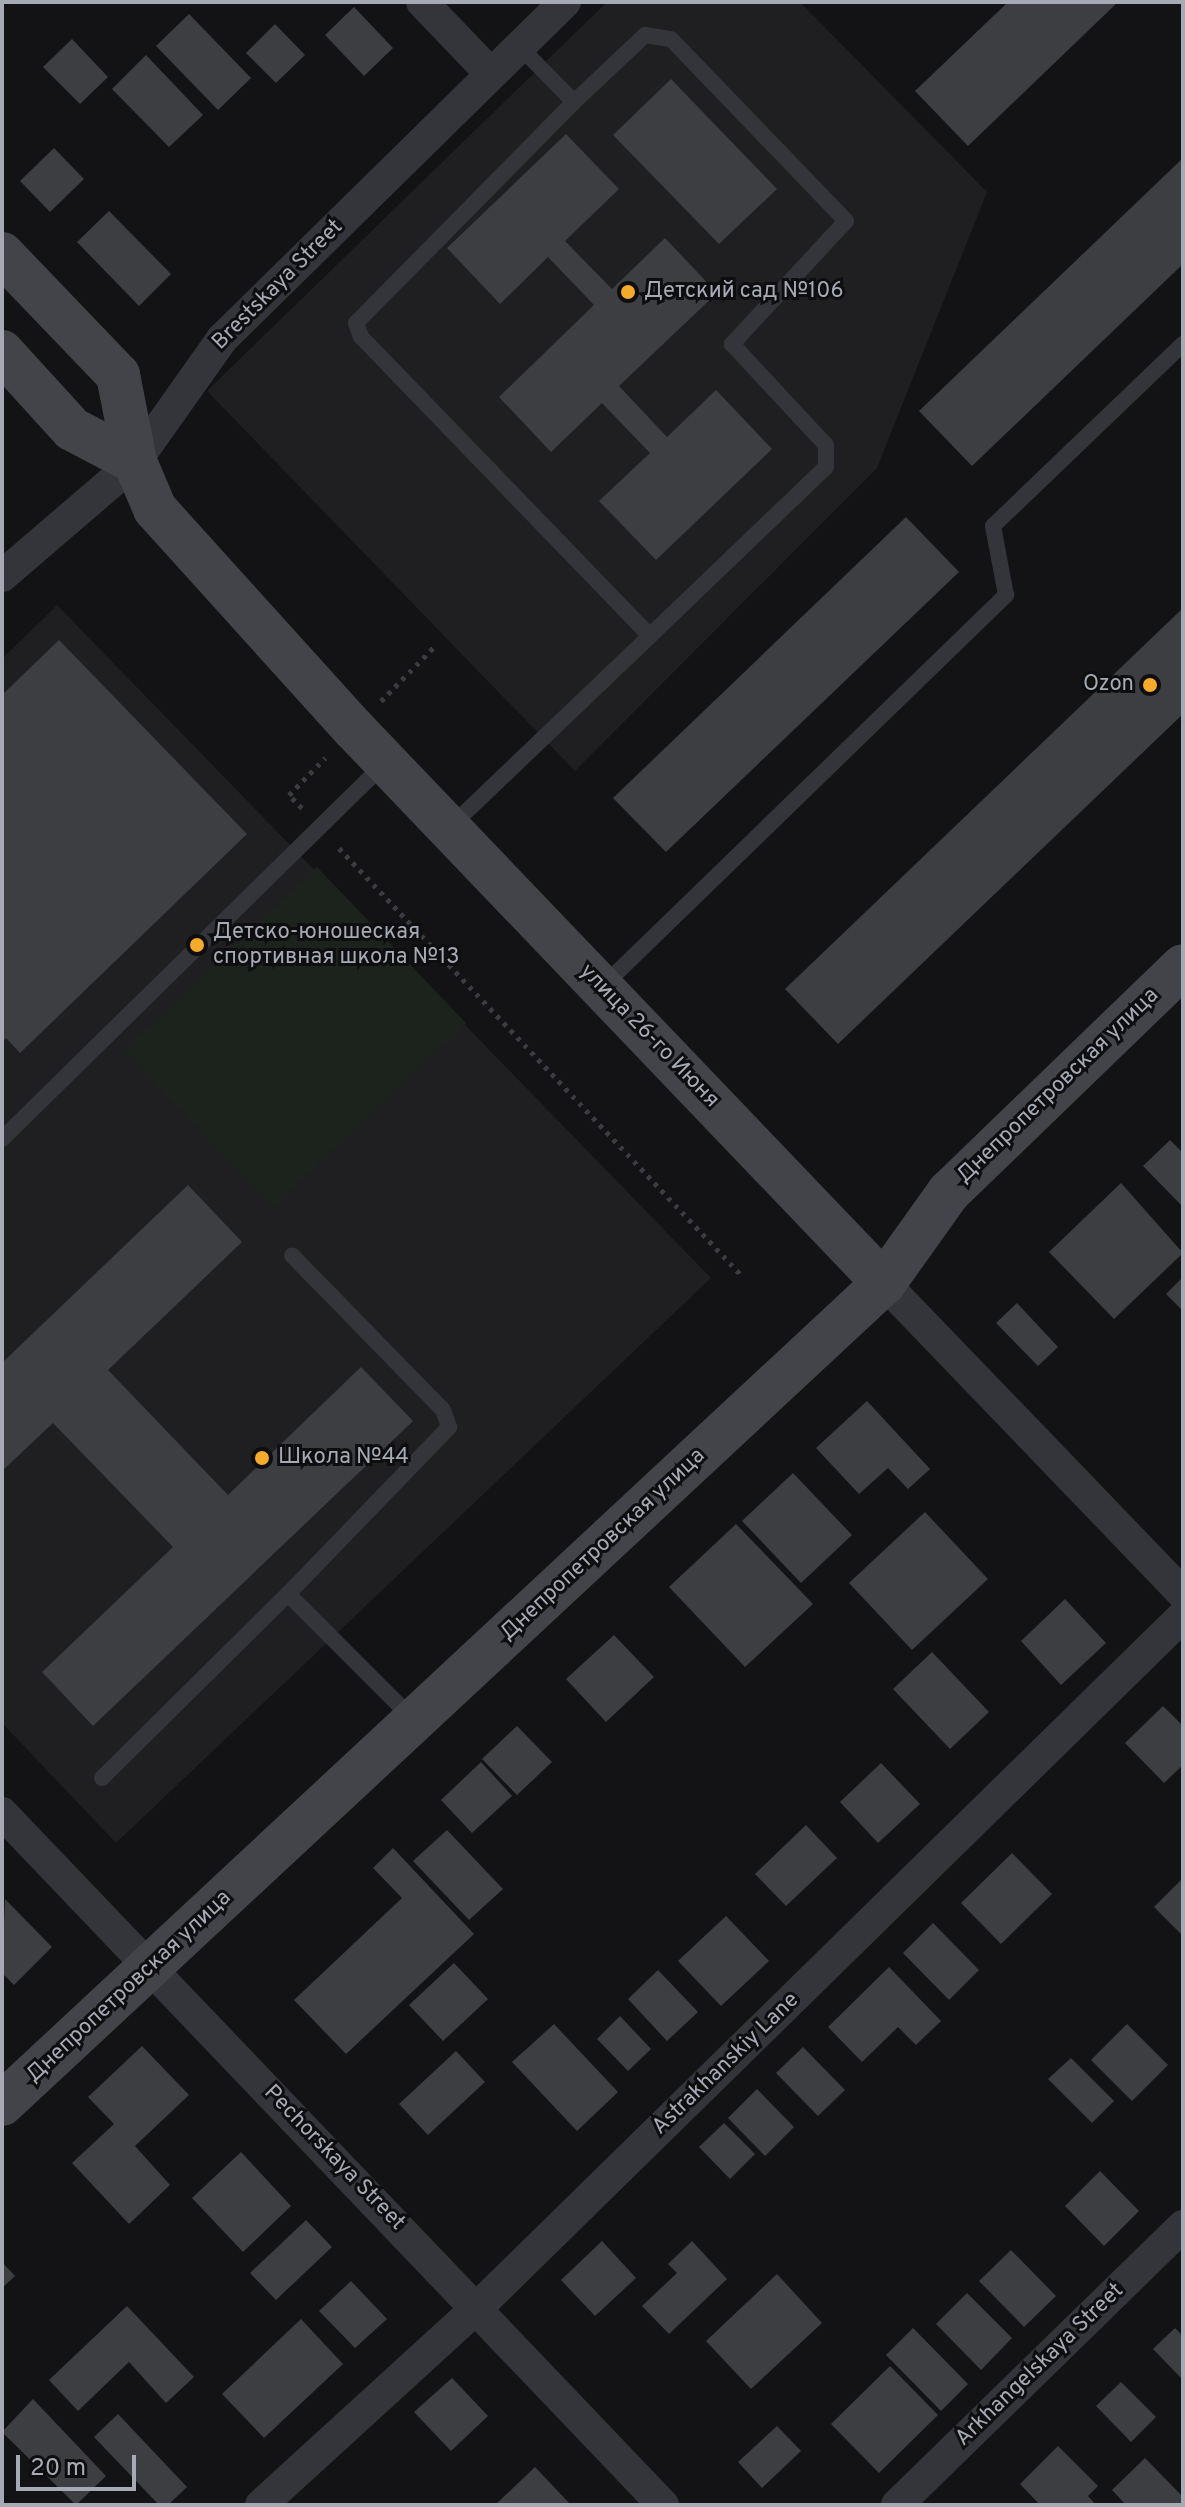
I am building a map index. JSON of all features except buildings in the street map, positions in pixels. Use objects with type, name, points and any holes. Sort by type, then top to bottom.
[{"type":"street","points":[[422,2],[490,73]]},
{"type":"street","name":"Brestskaya Street","points":[[2,576],[135,462],[222,339],[565,2]]},
{"type":"street","name":"улица 26-го Июня","points":[[2,254],[118,375],[135,462],[155,509],[386,763],[1183,1594]]},
{"type":"street","points":[[2,352],[72,429],[135,462]]},
{"type":"street","name":"Днепропетровская улица","points":[[2,2104],[884,1283],[949,1192],[1183,966]]},
{"type":"street","name":"Astrakhanskiy Lane","points":[[261,2505],[478,2307],[1183,1616]]},
{"type":"street","name":"Pechorskaya Street","points":[[2,1813],[478,2307],[663,2505]]},
{"type":"street","name":"Arkhangelskaya Street","points":[[897,2505],[1183,2226]]},
{"type":"lane","points":[[449,828],[650,636],[826,467],[826,445],[732,344],[846,221],[659,32],[645,35],[574,102],[356,323],[361,337],[650,636]]},
{"type":"lane","points":[[519,46],[574,102]]},
{"type":"lane","points":[[602,987],[1006,595],[993,526],[1183,344]]},
{"type":"lane","points":[[2,1139],[386,763]]},
{"type":"lane","points":[[102,1778],[288,1594],[449,1427],[443,1410],[292,1255]]},
{"type":"lane","points":[[288,1594],[415,1721]]},
{"type":"path","points":[[380,702],[434,647]]},
{"type":"path","points":[[334,749],[289,795],[742,1276]]},
{"type":"shaded area","name":"Детский сад №106","points":[[607,2],[800,2],[987,192],[877,468],[575,771],[207,391]]},
{"type":"shaded area","name":"Школа №44","points":[[57,605],[711,1278],[116,1843],[2,1723],[2,659]]},
{"type":"shaded area","points":[[317,867],[466,1023],[273,1207],[124,1051]]},
{"type":"place","name":"Детский сад №106","points":[[628,292]]},
{"type":"place","name":"Ozon","points":[[1150,685]]},
{"type":"place","name":"Детско-юношеская спортивная школа №13","points":[[197,945]]},
{"type":"place","name":"Школа №44","points":[[262,1458]]}]
